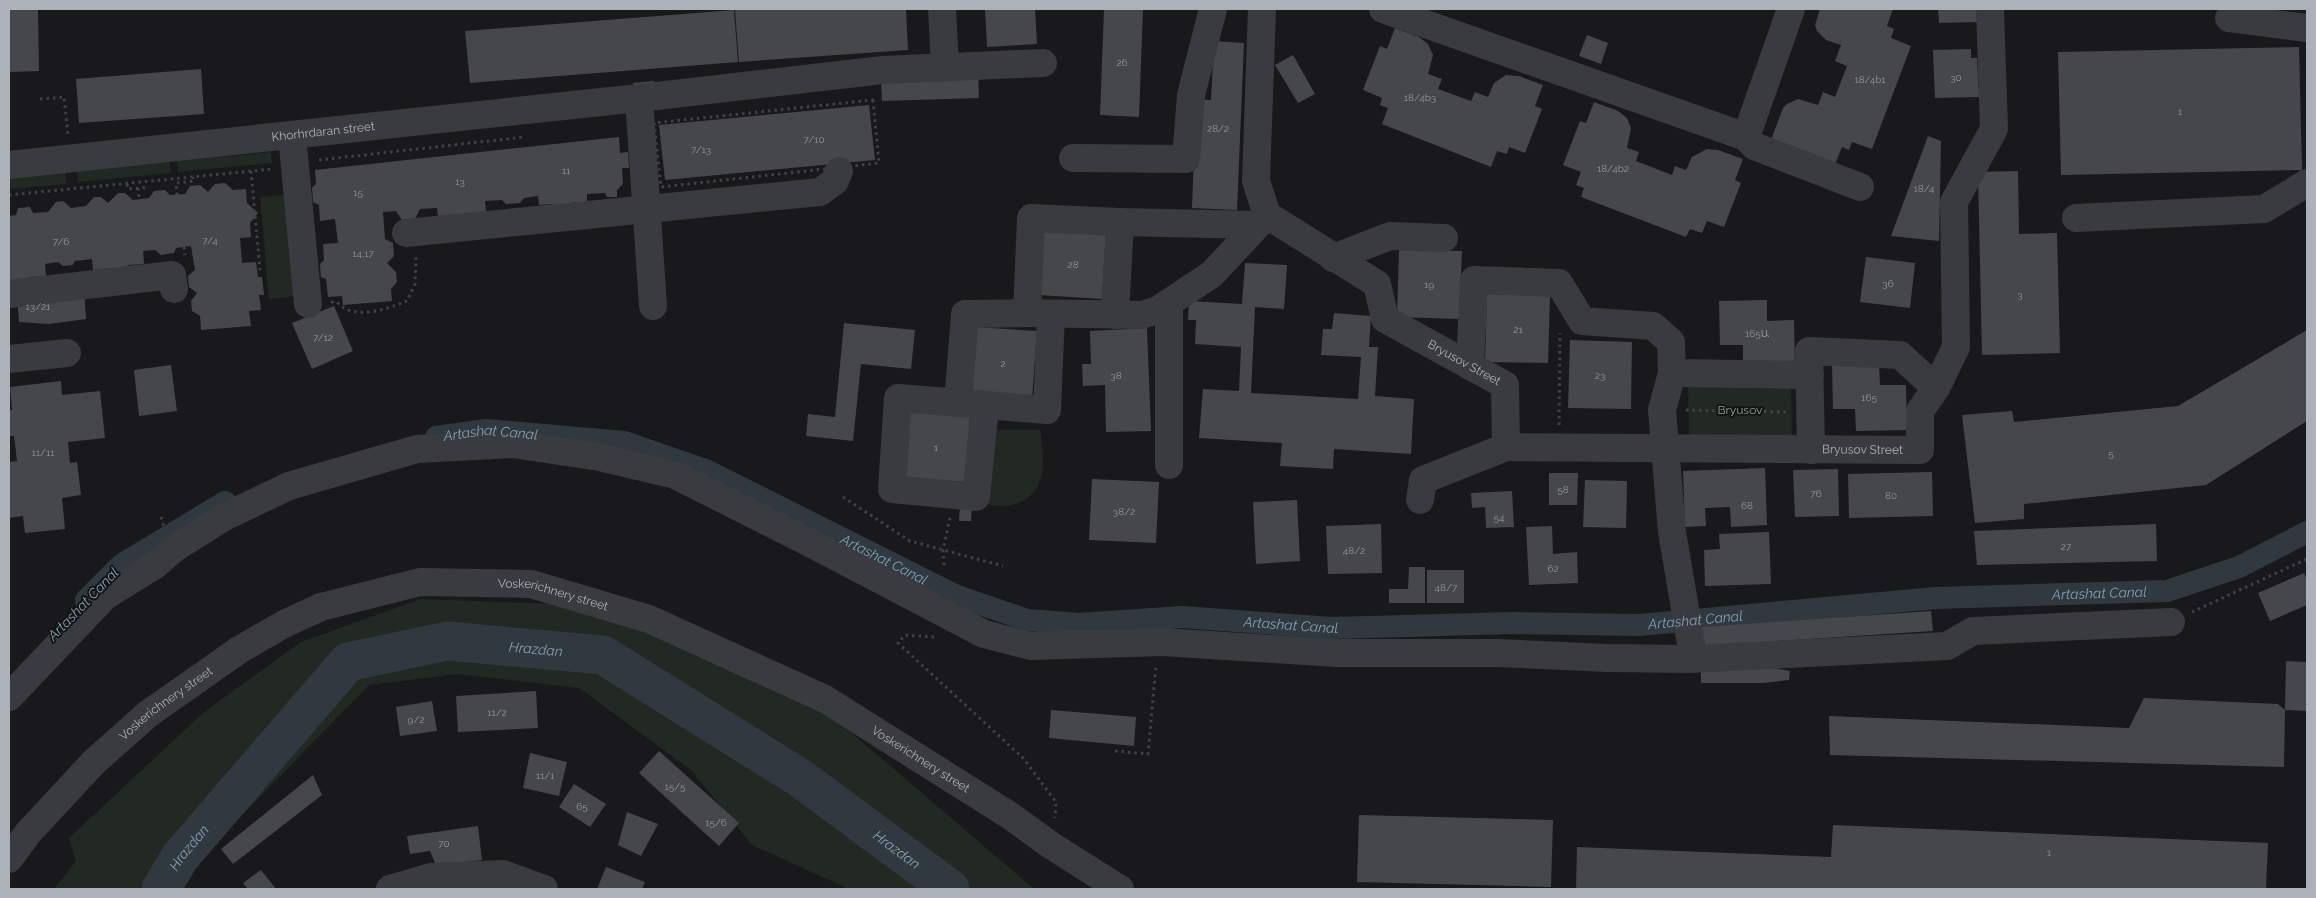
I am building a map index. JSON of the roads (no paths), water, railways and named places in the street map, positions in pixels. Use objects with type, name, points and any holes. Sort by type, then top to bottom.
[{"type":"street","points":[[942,9],[945,67]]},
{"type":"street","points":[[1073,158],[1186,159],[1191,96],[1213,9]]},
{"type":"street","points":[[1262,9],[1256,181],[1262,220]]},
{"type":"street","points":[[1383,9],[1413,14],[1746,137],[1754,146],[1860,188]]},
{"type":"street","points":[[1746,137],[1791,9]]},
{"type":"street","points":[[1811,450],[1809,351],[1900,355],[1936,388],[1956,347],[1954,202],[1994,128],[1990,9]]},
{"type":"street","points":[[2229,18],[2307,28]]},
{"type":"street","name":"Khorhrdaran street","points":[[9,165],[883,70],[1043,63]]},
{"type":"street","points":[[639,98],[653,306]]},
{"type":"street","points":[[292,135],[308,304]]},
{"type":"street","points":[[411,232],[820,192],[835,180],[839,171]]},
{"type":"street","points":[[2076,218],[2264,209],[2307,184]]},
{"type":"street","points":[[985,406],[976,497],[892,490],[898,398],[1047,410],[1032,218],[1120,222],[1262,220]]},
{"type":"street","points":[[958,403],[964,314],[1142,315],[1158,310],[1212,274],[1262,220]]},
{"type":"street","name":"Bryusov Street","points":[[1262,220],[1377,284],[1385,319],[1505,385],[1506,448],[1920,450],[1920,411],[1936,388]]},
{"type":"street","points":[[1115,315],[1120,222]]},
{"type":"street","points":[[1333,258],[1390,236],[1444,238]]},
{"type":"street","points":[[9,294],[172,275],[174,289]]},
{"type":"street","points":[[1470,366],[1474,280],[1559,283],[1582,321],[1653,326],[1671,342],[1672,373],[1662,410],[1667,448],[1672,532],[1684,597],[1691,652]]},
{"type":"street","points":[[1169,303],[1169,464]]},
{"type":"street","points":[[9,359],[67,353]]},
{"type":"street","points":[[1672,373],[1810,375]]},
{"type":"street","points":[[9,697],[105,596],[155,565],[175,548],[226,516],[288,486],[417,449],[513,444],[599,457],[675,475],[984,634],[1032,646],[1163,642],[1336,653],[1497,654],[1608,658],[1691,652],[1947,646],[1973,631],[2171,622]]},
{"type":"street","points":[[1420,500],[1423,480],[1506,448]]},
{"type":"street","name":"Voskerichnery street","points":[[9,859],[28,833],[94,762],[148,714],[238,650],[284,624],[321,607],[420,582],[531,584],[649,619],[825,699],[1012,817],[1052,846],[1120,889]]},
{"type":"street","points":[[390,889],[431,877],[504,874],[544,889]]},
{"type":"waterway","name":"Artashat Canal","points":[[436,437],[486,430],[624,442],[708,471],[957,596],[1027,620],[1079,624],[1182,617],[1332,628],[1513,623],[1639,625],[1936,598],[2167,591],[2239,567],[2307,532]]},
{"type":"waterway","name":"Artashat Canal","points":[[86,600],[121,565],[225,502]]},
{"type":"waterway","name":"Hrazdan","points":[[161,889],[180,857],[348,662],[447,641],[603,655],[800,778],[950,889]]},
{"type":"park label","name":"Bryusov","points":[[1740,410]]}]
